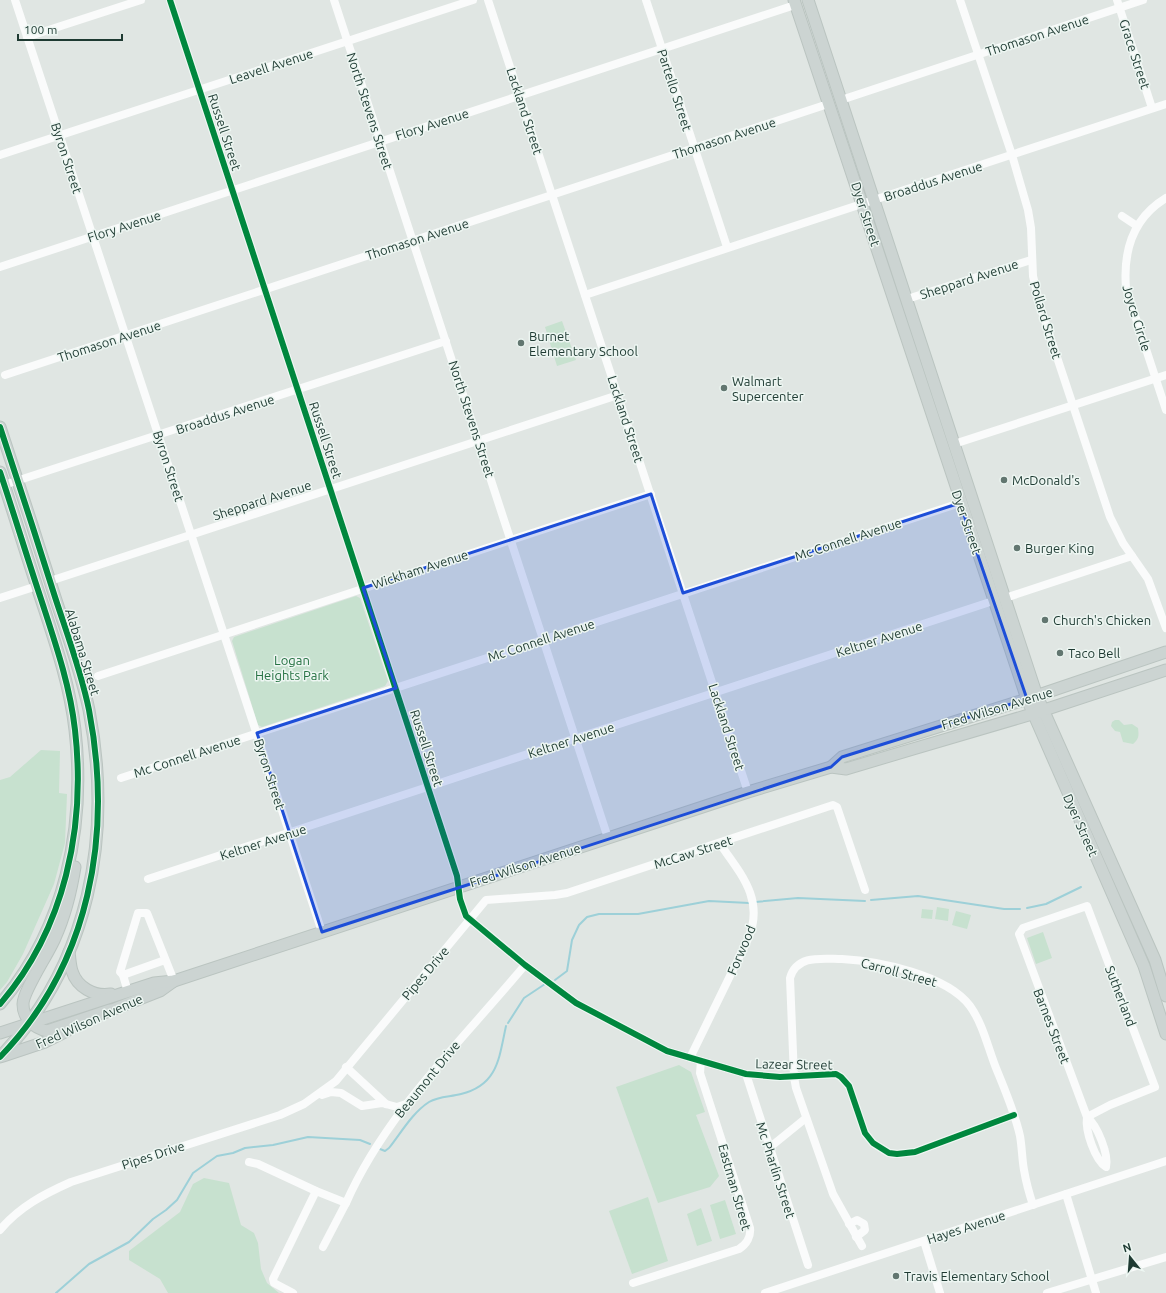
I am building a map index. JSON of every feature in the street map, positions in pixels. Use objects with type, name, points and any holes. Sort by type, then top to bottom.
[{"type":"main road","name":"Dyer Street","points":[[808,0],[1005,598],[1032,698]]},
{"type":"main road","name":"Dyer Street","points":[[795,2],[828,104],[863,203],[894,303],[993,601],[1037,712],[1132,937],[1149,980],[1166,1034]]},
{"type":"main road","points":[[795,2],[804,10],[814,37],[822,42]]},
{"type":"main road","points":[[894,303],[898,303],[902,306],[912,332],[920,340]]},
{"type":"main road","points":[[932,416],[937,419],[945,439],[949,444],[954,444]]},
{"type":"main road","name":"Alabama Street","points":[[0,427],[78,669],[88,708],[96,760],[98,808],[96,850],[91,883],[77,933],[47,997],[30,1022],[0,1057]]},
{"type":"main road","name":"Alabama Street","points":[[0,472],[64,676],[75,730],[78,780],[76,829],[68,872],[52,920],[34,957],[21,978],[0,1004]]},
{"type":"main road","points":[[960,503],[964,501],[968,503],[973,519],[982,529]]},
{"type":"main road","points":[[985,575],[990,579],[997,596],[1000,599],[1005,598]]},
{"type":"main road","name":"Fred Wilson Avenue","points":[[0,1033],[154,983],[174,981],[831,766],[842,756],[1032,698],[1166,652]]},
{"type":"main road","name":"Fred Wilson Avenue","points":[[831,766],[846,769],[1037,712],[1166,670]]},
{"type":"main road","name":"Dyer Street","points":[[1037,712],[1143,933],[1155,960],[1166,996]]},
{"type":"main road","points":[[76,829],[75,868],[65,913],[47,956],[25,992],[23,998],[24,1011],[30,1022],[39,1029],[47,1031],[110,1010]]},
{"type":"main road","points":[[69,952],[72,970],[82,987],[92,993],[106,995],[128,992]]},
{"type":"main road","name":"Fred Wilson Avenue","points":[[0,1057],[45,1042],[110,1010],[160,991],[174,981]]},
{"type":"street","name":"Byron Street","points":[[15,0],[322,932]]},
{"type":"street","points":[[27,37],[141,0]]},
{"type":"street","name":"Russell Street","points":[[170,0],[457,876],[460,899],[466,916],[469,919]]},
{"type":"street","name":"North Stevens Street","points":[[334,0],[577,738],[608,838]]},
{"type":"street","name":"Leavell Avenue","points":[[0,155],[473,0]]},
{"type":"street","name":"Lackland Street","points":[[488,0],[748,792]]},
{"type":"street","name":"Partello Street","points":[[646,0],[727,247]]},
{"type":"street","name":"Pollard Street","points":[[960,0],[1012,155],[1031,228],[1031,260],[1035,290],[1073,406],[1110,517],[1123,543],[1144,572],[1151,585],[1166,628]]},
{"type":"street","name":"Thomason Avenue","points":[[841,100],[978,54],[1118,4],[1142,0]]},
{"type":"street","name":"Flory Avenue","points":[[0,266],[662,49],[795,2]]},
{"type":"street","name":"Grace Street","points":[[1118,4],[1152,108]]},
{"type":"street","name":"Thomason Avenue","points":[[5,375],[828,104]]},
{"type":"street","name":"Broaddus Avenue","points":[[585,295],[727,247],[1166,104]]},
{"type":"street","name":"Joyce Circle","points":[[1166,198],[1149,210],[1137,226],[1127,252],[1125,272],[1126,288],[1166,410]]},
{"type":"street","points":[[1122,216],[1137,226]]},
{"type":"street","name":"Sheppard Avenue","points":[[907,299],[1031,260]]},
{"type":"street","name":"Broaddus Avenue","points":[[4,485],[446,341]]},
{"type":"street","points":[[954,444],[1073,406],[1166,374]]},
{"type":"street","name":"Sheppard Avenue","points":[[50,581],[330,488],[618,395]]},
{"type":"street","name":"Wickham Avenue","points":[[98,676],[650,494]]},
{"type":"street","name":"Mc Connell Avenue","points":[[121,778],[960,503]]},
{"type":"street","points":[[1005,598],[1132,556]]},
{"type":"street","points":[[0,598],[37,586]]},
{"type":"street","name":"Keltner Avenue","points":[[148,879],[993,601]]},
{"type":"street","name":"McCaw Street","points":[[469,919],[486,900],[560,894],[720,844],[835,805],[837,807],[865,890]]},
{"type":"street","name":"Forwood","points":[[690,1058],[753,926],[754,913],[750,890],[720,844]]},
{"type":"street","name":"Sutherland","points":[[1019,934],[1023,928],[1087,906],[1155,1087],[1110,1105],[1087,1117]]},
{"type":"street","points":[[128,992],[123,975],[120,972],[120,967],[138,913],[147,913],[174,981]]},
{"type":"street","name":"Lazear Street","points":[[469,919],[525,965],[581,1006],[667,1051],[746,1074],[794,1077],[830,1073],[841,1077],[849,1086],[870,1139],[877,1147],[889,1153],[897,1154],[915,1152],[1014,1114]]},
{"type":"street","name":"Pipes Drive","points":[[316,1097],[336,1080],[469,919]]},
{"type":"street","name":"Barnes Street","points":[[1019,934],[1087,1117],[1094,1122],[1097,1129],[1108,1160],[1106,1167],[1111,1179]]},
{"type":"street","name":"Carroll Street","points":[[794,1077],[790,984],[793,972],[800,963],[811,959],[869,961],[937,981],[961,996],[970,1006],[979,1023],[1014,1114],[1021,1141],[1025,1177],[1033,1205]]},
{"type":"street","points":[[123,975],[165,960]]},
{"type":"street","name":"Beaumont Drive","points":[[323,1247],[374,1150],[406,1104],[469,1028],[489,1008],[525,965]]},
{"type":"street","name":"Eastman Street","points":[[634,1283],[740,1249],[746,1244],[750,1234],[750,1228],[700,1073],[701,1061]]},
{"type":"street","points":[[346,1068],[386,1104]]},
{"type":"street","name":"Mc Pharlin Street","points":[[746,1074],[808,1265]]},
{"type":"street","points":[[794,1077],[806,1118],[833,1194],[862,1246]]},
{"type":"street","name":"Pipes Drive","points":[[0,1230],[14,1215],[30,1204],[71,1182],[280,1115],[316,1097],[331,1092],[341,1093],[362,1106],[386,1104],[397,1107],[406,1104]]},
{"type":"street","points":[[769,1148],[806,1118]]},
{"type":"street","name":"Hayes Avenue","points":[[765,1293],[782,1290],[924,1241],[1166,1161]]},
{"type":"street","points":[[249,1162],[258,1164],[316,1192],[346,1203]]},
{"type":"street","points":[[292,1292],[274,1283],[273,1279],[316,1192]]},
{"type":"street","points":[[1066,1194],[1096,1293]]},
{"type":"street","points":[[849,1224],[857,1220],[864,1224],[865,1230],[856,1237]]},
{"type":"street","points":[[924,1241],[940,1293]]},
{"type":"street","points":[[1047,1293],[1166,1257]]},
{"type":"highlighted area","points":[[651,494],[683,593],[960,503],[1027,699],[842,757],[831,767],[322,932],[257,733],[396,688],[363,588]]},
{"type":"green space","points":[[562,321],[576,360],[557,366],[545,327]]},
{"type":"green space","name":"Logan Heights Park","points":[[356,596],[360,598],[388,681],[385,686],[262,727],[258,725],[232,641],[234,637]]},
{"type":"green space","points":[[1119,720],[1124,725],[1132,724],[1138,728],[1138,737],[1133,744],[1123,742],[1120,732],[1115,731],[1111,726],[1112,722]]},
{"type":"green space","points":[[41,750],[60,751],[59,793],[67,794],[65,843],[54,884],[23,954],[7,982],[0,990],[0,780],[10,777]]},
{"type":"green space","points":[[937,907],[949,909],[948,921],[935,919]]},
{"type":"green space","points":[[922,909],[933,910],[932,919],[921,918]]},
{"type":"green space","points":[[956,911],[971,915],[967,929],[952,925]]},
{"type":"green space","points":[[1043,932],[1052,958],[1036,964],[1027,938]]},
{"type":"green space","points":[[679,1065],[691,1072],[705,1112],[696,1115],[719,1176],[710,1187],[658,1203],[616,1087]]},
{"type":"green space","points":[[204,1178],[229,1183],[241,1225],[254,1233],[258,1243],[261,1269],[267,1283],[279,1293],[168,1293],[160,1279],[129,1260],[129,1251],[180,1212],[193,1184]]},
{"type":"green space","points":[[648,1197],[668,1261],[632,1274],[609,1211]]},
{"type":"green space","points":[[725,1200],[736,1234],[720,1239],[710,1205]]},
{"type":"green space","points":[[701,1208],[712,1241],[697,1246],[687,1214]]},
{"type":"waterway","points":[[1027,908],[1046,904],[1081,887]]},
{"type":"waterway","points":[[871,900],[918,896],[1004,909],[1020,909]]},
{"type":"waterway","points":[[755,902],[798,898],[865,901]]},
{"type":"waterway","points":[[555,980],[567,971],[572,940],[579,925],[587,917],[599,914],[638,914],[709,901],[749,903]]},
{"type":"waterway","points":[[508,1023],[524,998],[545,984]]},
{"type":"waterway","points":[[380,1149],[385,1151],[389,1148],[412,1117],[429,1102],[461,1094],[473,1090],[483,1084],[495,1069],[506,1026]]},
{"type":"waterway","points":[[56,1293],[89,1264],[129,1242],[153,1219],[177,1200],[193,1173],[217,1156],[233,1153],[245,1148],[273,1145],[308,1137],[360,1140],[370,1144]]},
{"type":"cycle path","points":[[170,0],[457,876],[460,899],[466,916],[525,965],[576,1003],[667,1051],[746,1074],[780,1077],[836,1074],[849,1086],[865,1133],[873,1143],[889,1153],[897,1154],[915,1152],[1014,1115]]},
{"type":"cycle path","points":[[0,427],[74,653],[86,695],[96,757],[98,804],[95,850],[87,896],[74,939],[55,981],[31,1021],[0,1057]]},
{"type":"cycle path","points":[[0,472],[52,631],[66,680],[73,713],[78,767],[77,803],[73,840],[66,875],[55,910],[41,943],[22,975],[0,1004]]},
{"type":"place","name":"Burnet Elementary School","points":[[521,343]]},
{"type":"place","name":"Walmart Supercenter","points":[[724,388]]},
{"type":"place","name":"McDonald's","points":[[1004,480]]},
{"type":"place","name":"Burger King","points":[[1017,548]]},
{"type":"place","name":"Church's Chicken","points":[[1045,620]]},
{"type":"place","name":"Taco Bell","points":[[1060,653]]},
{"type":"place","name":"Travis Elementary School","points":[[896,1276]]}]
